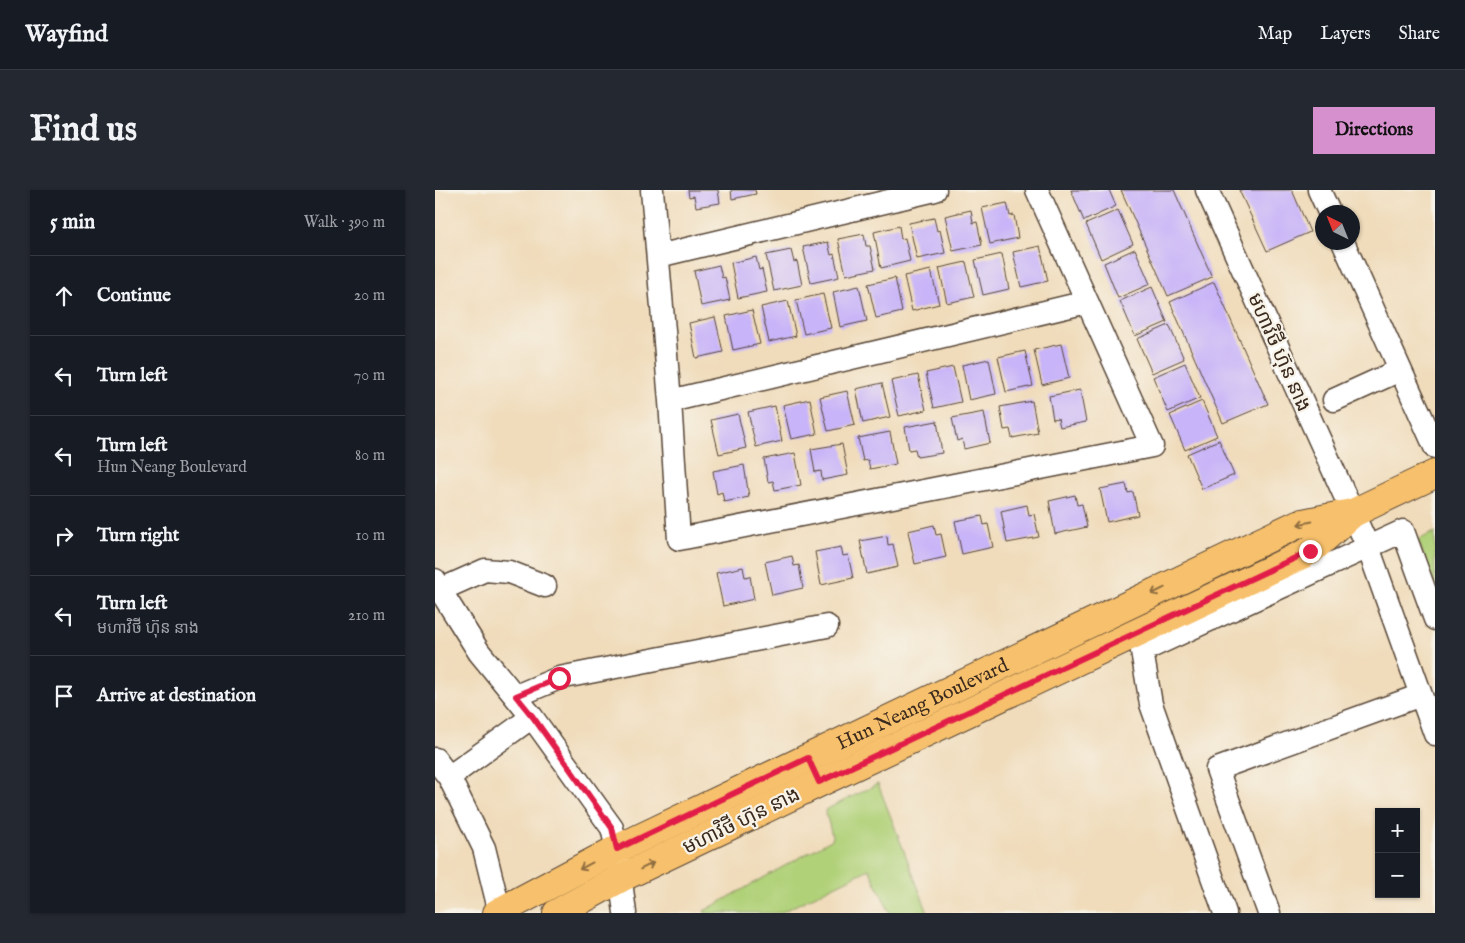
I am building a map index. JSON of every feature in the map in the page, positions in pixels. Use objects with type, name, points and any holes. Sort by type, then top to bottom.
[{"type":"main road","name":"មហាវិថី ហ៊ុន នាង","points":[[557,913],[621,878],[819,782],[1310,551],[1353,513],[1435,474]]},
{"type":"main road","name":"Hun Neang Boulevard","points":[[499,913],[617,849],[1298,524],[1353,513]]},
{"type":"main road","points":[[1014,659],[1026,685]]},
{"type":"main road","points":[[928,701],[939,726]]},
{"type":"main road","points":[[808,758],[819,782]]},
{"type":"street","points":[[652,190],[670,401],[679,539],[1152,446],[1037,190]]},
{"type":"street","points":[[658,256],[935,190]]},
{"type":"street","name":"មហាវិថី ហ៊ុន នាង","points":[[1207,190],[1353,513]]},
{"type":"street","points":[[1319,190],[1326,205]]},
{"type":"street","points":[[1347,250],[1435,447]]},
{"type":"street","points":[[670,401],[1087,302]]},
{"type":"street","points":[[1334,400],[1400,370]]},
{"type":"street","points":[[1353,513],[1368,547],[1435,734]]},
{"type":"street","points":[[1225,913],[1151,704],[1142,651],[1403,531],[1435,619]]},
{"type":"street","points":[[545,586],[509,572],[485,570],[437,585],[479,652],[533,717],[612,828],[617,849],[625,913]]},
{"type":"street","points":[[516,696],[559,678],[827,626]]},
{"type":"street","points":[[1269,913],[1217,769],[1421,695]]},
{"type":"street","points":[[449,777],[533,717]]},
{"type":"street","points":[[435,759],[449,777],[484,848],[499,913]]},
{"type":"green space","points":[[1435,532],[1435,586],[1418,540]]},
{"type":"green space","points":[[878,784],[928,913],[890,913],[869,869],[780,913],[705,913],[704,911],[833,839],[825,810]]},
{"type":"building","points":[[688,190],[718,190],[720,203],[696,207],[694,196],[689,197]]},
{"type":"building","points":[[731,190],[755,190],[756,194],[732,199]]},
{"type":"building","points":[[1071,190],[1109,190],[1116,206],[1084,221]]},
{"type":"building","points":[[1121,190],[1174,190],[1212,277],[1168,296]]},
{"type":"building","points":[[1239,190],[1292,190],[1310,232],[1267,251]]},
{"type":"building","points":[[1007,203],[1010,216],[1014,215],[1018,238],[990,244],[982,208]]},
{"type":"building","points":[[971,210],[973,223],[977,222],[982,245],[953,251],[945,216]]},
{"type":"building","points":[[1118,210],[1133,244],[1101,259],[1086,224]]},
{"type":"building","points":[[934,218],[937,231],[940,230],[945,253],[917,259],[909,223]]},
{"type":"building","points":[[899,226],[901,239],[905,238],[910,261],[881,268],[874,232]]},
{"type":"building","points":[[864,234],[866,246],[870,246],[875,269],[846,275],[838,239]]},
{"type":"building","points":[[828,242],[831,255],[834,254],[839,277],[811,283],[803,247]]},
{"type":"building","points":[[1040,246],[1048,281],[1021,287],[1013,252]]},
{"type":"building","points":[[1135,249],[1150,284],[1118,298],[1104,263]]},
{"type":"building","points":[[791,250],[794,262],[797,261],[802,285],[774,291],[766,255]]},
{"type":"building","points":[[1002,254],[1009,289],[983,295],[975,260]]},
{"type":"building","points":[[756,257],[759,270],[762,269],[767,292],[738,298],[731,263]]},
{"type":"building","points":[[966,262],[974,297],[947,303],[939,268]]},
{"type":"building","points":[[719,265],[722,278],[725,277],[730,300],[701,306],[694,271]]},
{"type":"building","points":[[931,270],[939,304],[912,311],[904,276]]},
{"type":"building","points":[[895,278],[902,312],[876,318],[868,284]]},
{"type":"building","points":[[1214,282],[1268,404],[1223,423],[1170,302]]},
{"type":"building","points":[[859,286],[867,321],[840,327],[833,292]]},
{"type":"building","points":[[1152,287],[1167,322],[1135,336],[1120,301]]},
{"type":"building","points":[[823,294],[831,328],[804,334],[796,300]]},
{"type":"building","points":[[788,301],[796,336],[769,342],[761,307]]},
{"type":"building","points":[[752,310],[760,344],[733,350],[726,316]]},
{"type":"building","points":[[715,317],[723,352],[696,358],[689,323]]},
{"type":"building","points":[[1169,325],[1184,359],[1152,373],[1137,339]]},
{"type":"building","points":[[1061,344],[1069,378],[1042,385],[1034,350]]},
{"type":"building","points":[[1025,351],[1033,386],[1006,392],[998,357]]},
{"type":"building","points":[[989,359],[996,394],[969,400],[962,365]]},
{"type":"building","points":[[1185,363],[1200,398],[1168,412],[1153,377]]},
{"type":"building","points":[[953,367],[961,402],[934,408],[926,373]]},
{"type":"building","points":[[918,375],[926,410],[899,416],[891,381]]},
{"type":"building","points":[[882,383],[890,417],[863,423],[856,389]]},
{"type":"building","points":[[1080,390],[1086,422],[1060,427],[1058,418],[1053,419],[1049,396]]},
{"type":"building","points":[[847,391],[855,425],[828,431],[820,397]]},
{"type":"building","points":[[810,399],[817,434],[791,439],[783,405]]},
{"type":"building","points":[[1032,401],[1038,433],[1012,438],[1010,429],[1004,430],[1000,407]]},
{"type":"building","points":[[1202,401],[1217,436],[1185,450],[1170,415]]},
{"type":"building","points":[[775,406],[782,441],[756,447],[748,412]]},
{"type":"building","points":[[984,412],[990,443],[964,449],[962,439],[957,441],[952,418]]},
{"type":"building","points":[[738,414],[746,448],[719,454],[711,420]]},
{"type":"building","points":[[937,421],[942,453],[917,457],[915,449],[909,450],[905,427]]},
{"type":"building","points":[[890,432],[896,464],[870,469],[868,460],[863,461],[858,438]]},
{"type":"building","points":[[1219,440],[1234,475],[1202,489],[1187,454]]},
{"type":"building","points":[[842,444],[848,475],[822,480],[821,471],[815,472],[811,449]]},
{"type":"building","points":[[795,453],[801,485],[775,490],[773,481],[768,482],[764,459]]},
{"type":"building","points":[[744,465],[749,497],[724,502],[722,492],[717,494],[713,471]]},
{"type":"building","points":[[1126,484],[1128,493],[1133,492],[1138,515],[1107,522],[1100,489]]},
{"type":"building","points":[[1075,495],[1077,505],[1082,504],[1087,527],[1055,534],[1049,501]]},
{"type":"building","points":[[1027,505],[1029,515],[1034,514],[1039,537],[1007,543],[1001,511]]},
{"type":"building","points":[[982,516],[984,525],[988,524],[993,547],[962,554],[955,521]]},
{"type":"building","points":[[934,525],[936,535],[941,534],[946,557],[915,564],[908,531]]},
{"type":"building","points":[[887,536],[888,545],[893,544],[898,567],[867,574],[860,541]]},
{"type":"building","points":[[841,547],[843,556],[848,555],[853,578],[821,585],[815,552]]},
{"type":"building","points":[[792,556],[794,566],[799,565],[803,588],[772,595],[765,562]]},
{"type":"building","points":[[743,567],[745,577],[750,576],[754,599],[723,606],[716,573]]},
{"type":"route","points":[[559,678],[516,696],[612,828],[617,849],[808,758],[819,782],[1310,551]]}]
